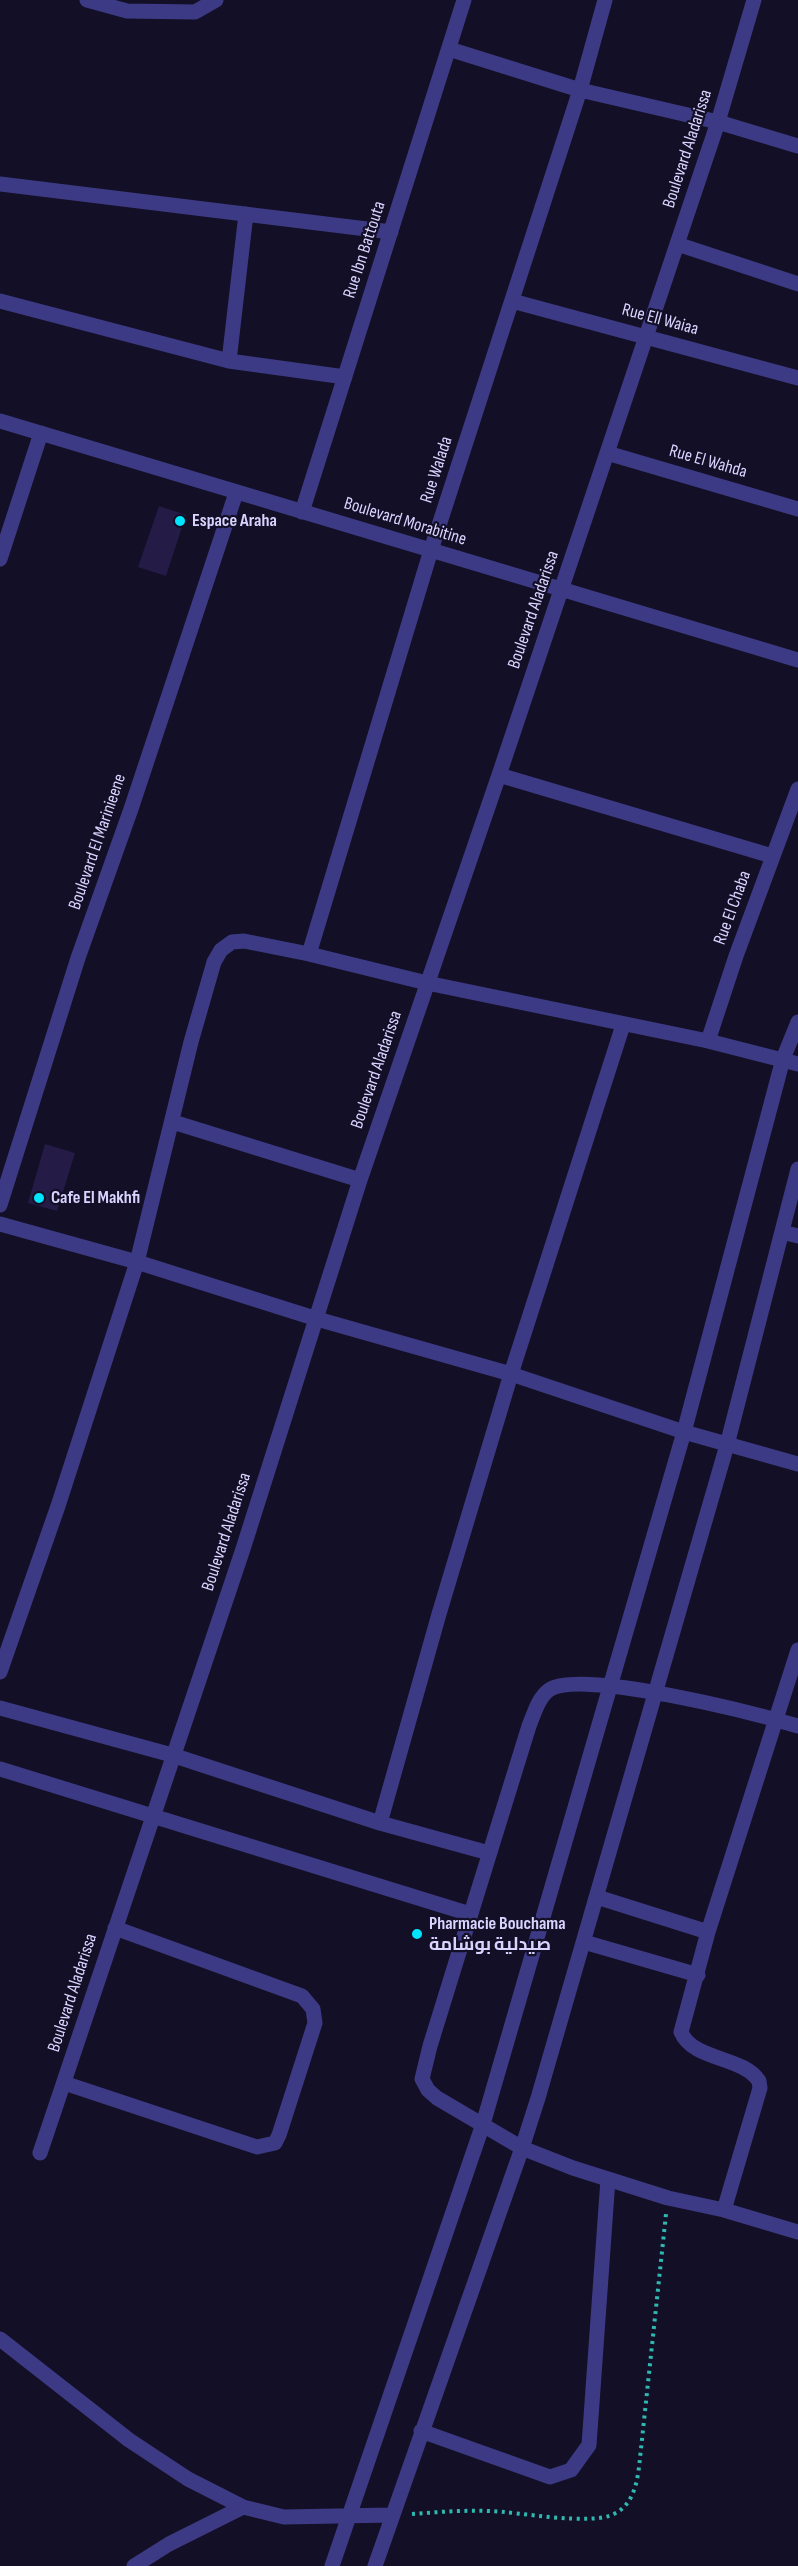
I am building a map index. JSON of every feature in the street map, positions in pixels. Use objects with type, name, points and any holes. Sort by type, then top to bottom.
[{"type":"street","points":[[97,1],[127,11],[195,12],[216,0]]},
{"type":"street","name":"Rue Ibn Battouta","points":[[302,512],[464,0]]},
{"type":"street","name":"Rue Walada","points":[[309,954],[431,550],[580,90],[605,0]]},
{"type":"street","name":"Boulevard Aladarissa","points":[[40,2153],[239,1560],[360,1180],[562,590],[718,122],[754,0]]},
{"type":"street","points":[[449,49],[580,90],[718,122],[798,146]]},
{"type":"street","points":[[0,184],[391,232]]},
{"type":"street","points":[[229,361],[246,214]]},
{"type":"street","points":[[677,244],[798,284]]},
{"type":"street","points":[[0,301],[229,361],[345,377]]},
{"type":"street","name":"Rue Ell Waiaa","points":[[512,302],[798,378]]},
{"type":"street","name":"Boulevard Morabitine","points":[[0,421],[798,660]]},
{"type":"street","points":[[0,559],[41,433]]},
{"type":"street","name":"Rue El Wahda","points":[[607,453],[798,509]]},
{"type":"street","name":"Boulevard El Marinieene","points":[[0,1204],[78,958],[131,808],[236,493]]},
{"type":"street","points":[[499,775],[772,856]]},
{"type":"street","name":"Rue El Chaba","points":[[708,1041],[772,856],[798,789]]},
{"type":"street","points":[[0,1672],[58,1506],[137,1262],[191,1041],[214,962],[221,950],[232,942],[244,941],[309,954],[427,983],[708,1041],[798,1064]]},
{"type":"street","points":[[332,2566],[483,2124],[684,1432],[783,1059],[798,1022]]},
{"type":"street","points":[[380,1823],[442,1602],[511,1374],[623,1025]]},
{"type":"street","points":[[173,1122],[360,1180]]},
{"type":"street","points":[[375,2566],[391,2515],[522,2148],[584,1942],[727,1445],[798,1169]]},
{"type":"street","points":[[0,1224],[137,1262],[317,1319],[511,1374],[684,1432],[798,1464]]},
{"type":"street","points":[[782,1232],[798,1236]]},
{"type":"street","points":[[723,2210],[760,2088],[756,2077],[688,2045],[681,2032],[708,1932],[798,1650]]},
{"type":"street","points":[[798,1726],[777,1719],[612,1685],[571,1684],[549,1690],[543,1696],[529,1726],[470,1914],[422,2079],[428,2090],[437,2098],[522,2148],[668,2198],[723,2210],[798,2232]]},
{"type":"street","points":[[0,1708],[172,1755],[380,1823],[489,1853]]},
{"type":"street","points":[[0,1769],[470,1914]]},
{"type":"street","points":[[597,1897],[708,1932]]},
{"type":"street","points":[[64,2083],[257,2147],[275,2143],[279,2135],[315,2023],[313,2009],[309,2002],[302,1996],[115,1928]]},
{"type":"street","points":[[584,1942],[698,1975]]},
{"type":"street","points":[[421,2431],[550,2477],[571,2470],[589,2445],[608,2179]]},
{"type":"street","points":[[0,2339],[129,2440],[188,2479],[243,2507],[284,2517],[391,2515]]},
{"type":"street","points":[[134,2566],[169,2544],[243,2507]]},
{"type":"path","points":[[391,2515],[459,2510],[601,2518],[616,2514],[632,2496],[638,2481],[668,2198]]},
{"type":"building","points":[[159,506],[186,515],[166,576],[138,567]]},
{"type":"building","points":[[45,1144],[75,1153],[57,1211],[28,1203]]},
{"type":"place","name":"Espace Araha","points":[[180,521]]},
{"type":"place","name":"Cafe El Makhfi","points":[[39,1198]]},
{"type":"place","name":"Pharmacie Bouchama صيدلية بوشامة","points":[[417,1934]]}]
